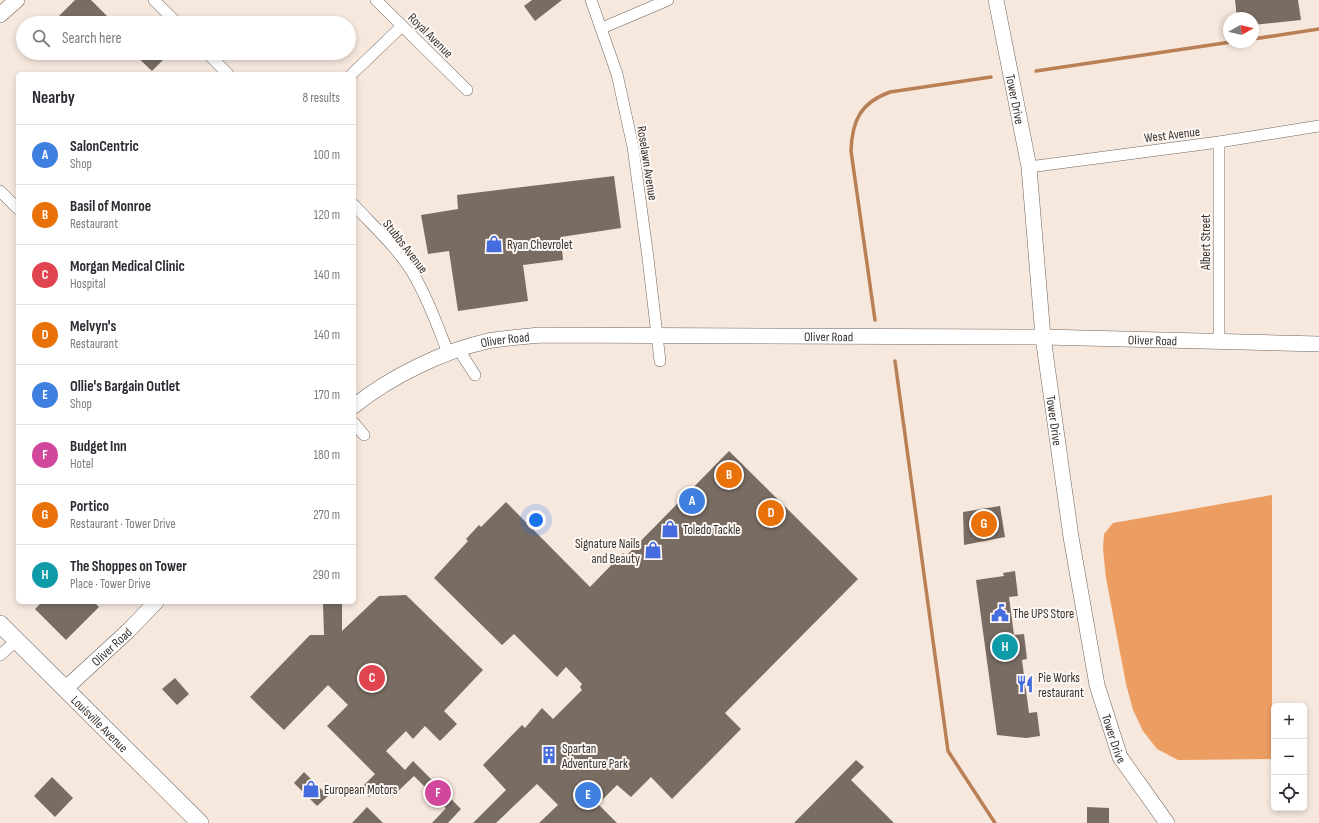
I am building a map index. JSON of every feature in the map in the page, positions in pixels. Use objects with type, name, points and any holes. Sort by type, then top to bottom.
[{"type":"main road","name":"Louisville Avenue","points":[[0,624],[200,823]]},
{"type":"street","points":[[0,15],[17,0]]},
{"type":"street","points":[[154,0],[170,16]]},
{"type":"street","name":"Royal Avenue","points":[[376,0],[466,90]]},
{"type":"street","name":"Roselawn Avenue","points":[[591,0],[617,74],[633,147],[660,361]]},
{"type":"street","points":[[602,28],[668,0]]},
{"type":"street","name":"Tower Drive","points":[[996,0],[1029,167],[1043,337],[1071,537],[1097,685],[1120,757],[1167,823]]},
{"type":"street","points":[[354,72],[402,26]]},
{"type":"street","points":[[214,60],[226,72]]},
{"type":"street","name":"West Avenue","points":[[1029,167],[1219,142],[1319,126]]},
{"type":"street","name":"Albert Street","points":[[1219,142],[1219,342]]},
{"type":"street","points":[[0,191],[16,207]]},
{"type":"street","name":"Stubbs Avenue","points":[[356,207],[396,250],[414,276],[454,351],[475,375]]},
{"type":"street","name":"Oliver Road","points":[[356,405],[394,379],[454,351],[488,341],[540,335],[1043,337],[1319,344]]},
{"type":"street","points":[[356,425],[364,435]]},
{"type":"street","name":"Oliver Road","points":[[65,689],[128,631],[154,604]]},
{"type":"street","points":[[0,655],[16,641]]},
{"type":"shaded area","points":[[1272,495],[1271,759],[1178,760],[1157,749],[1143,731],[1133,710],[1126,684],[1106,578],[1103,549],[1104,534],[1113,523]]},
{"type":"building","points":[[75,0],[91,0],[107,16],[59,16]]},
{"type":"building","points":[[532,0],[562,0],[535,21],[524,6]]},
{"type":"building","points":[[1235,0],[1298,0],[1301,20],[1259,24],[1259,12],[1236,12]]},
{"type":"building","points":[[140,60],[163,60],[152,71]]},
{"type":"building","name":"Ryan Chevrolet","points":[[614,176],[621,228],[561,237],[563,260],[523,265],[528,301],[458,311],[449,251],[428,254],[421,215],[458,209],[457,195]]},
{"type":"building","points":[[729,451],[858,579],[725,713],[741,729],[672,799],[651,777],[631,797],[617,785],[598,804],[617,823],[539,823],[558,805],[537,784],[496,823],[473,823],[506,790],[483,765],[522,725],[525,728],[542,708],[553,719],[582,690],[580,687],[582,684],[566,667],[557,677],[514,634],[502,645],[434,578],[468,541],[466,539],[479,525],[481,527],[506,502],[590,587],[623,553],[626,556]]},
{"type":"building","points":[[1000,506],[1005,537],[964,545],[963,512]]},
{"type":"building","points":[[1015,571],[1018,596],[1009,597],[1014,635],[1024,634],[1027,659],[1022,660],[1029,713],[1037,712],[1040,736],[1026,738],[997,735],[976,580],[1004,576],[1003,573]]},
{"type":"building","points":[[406,595],[483,670],[444,711],[457,724],[440,741],[425,726],[413,739],[406,731],[386,751],[405,770],[413,761],[461,809],[448,823],[432,823],[446,808],[414,776],[393,796],[381,784],[369,797],[360,789],[375,774],[327,726],[348,705],[328,685],[284,730],[250,697],[310,635],[324,635],[323,604],[342,604],[342,631],[379,596]]},
{"type":"building","points":[[40,604],[96,604],[99,607],[66,640],[35,609]]},
{"type":"building","points":[[175,678],[189,694],[177,705],[162,689]]},
{"type":"building","points":[[856,760],[864,767],[851,780],[894,823],[794,823]]},
{"type":"building","name":"European Motors","points":[[304,772],[328,796],[317,806],[294,783]]},
{"type":"building","points":[[52,777],[73,798],[55,817],[34,796]]},
{"type":"building","points":[[367,807],[383,823],[352,823]]},
{"type":"building","points":[[1087,807],[1109,808],[1109,823],[1087,823]]},
{"type":"waterway","points":[[1259,38],[1319,29]]},
{"type":"waterway","points":[[1036,71],[1223,43]]},
{"type":"waterway","points":[[875,320],[851,151],[853,131],[856,122],[860,114],[871,102],[890,92],[991,77]]},
{"type":"waterway","points":[[895,361],[948,751],[995,823]]},
{"type":"place","name":"Ryan Chevrolet","points":[[494,244]]},
{"type":"place","name":"Basil of Monroe","points":[[729,475]]},
{"type":"place","name":"SalonCentric","points":[[692,501]]},
{"type":"place","name":"Melvyn's","points":[[771,513]]},
{"type":"place","name":"Portico","points":[[984,524]]},
{"type":"place","name":"Toledo Tackle","points":[[670,529]]},
{"type":"place","name":"Signature Nails and Beauty","points":[[653,550]]},
{"type":"place","name":"The UPS Store","points":[[1000,613]]},
{"type":"place","name":"The Shoppes on Tower","points":[[1005,647]]},
{"type":"place","name":"Morgan Medical Clinic","points":[[372,678]]},
{"type":"place","name":"Pie Works restaurant","points":[[1025,684]]},
{"type":"place","name":"Spartan Adventure Park","points":[[549,755]]},
{"type":"place","name":"European Motors","points":[[311,789]]},
{"type":"place","name":"Budget Inn","points":[[438,793]]},
{"type":"place","name":"Ollie's Bargain Outlet","points":[[588,795]]}]
